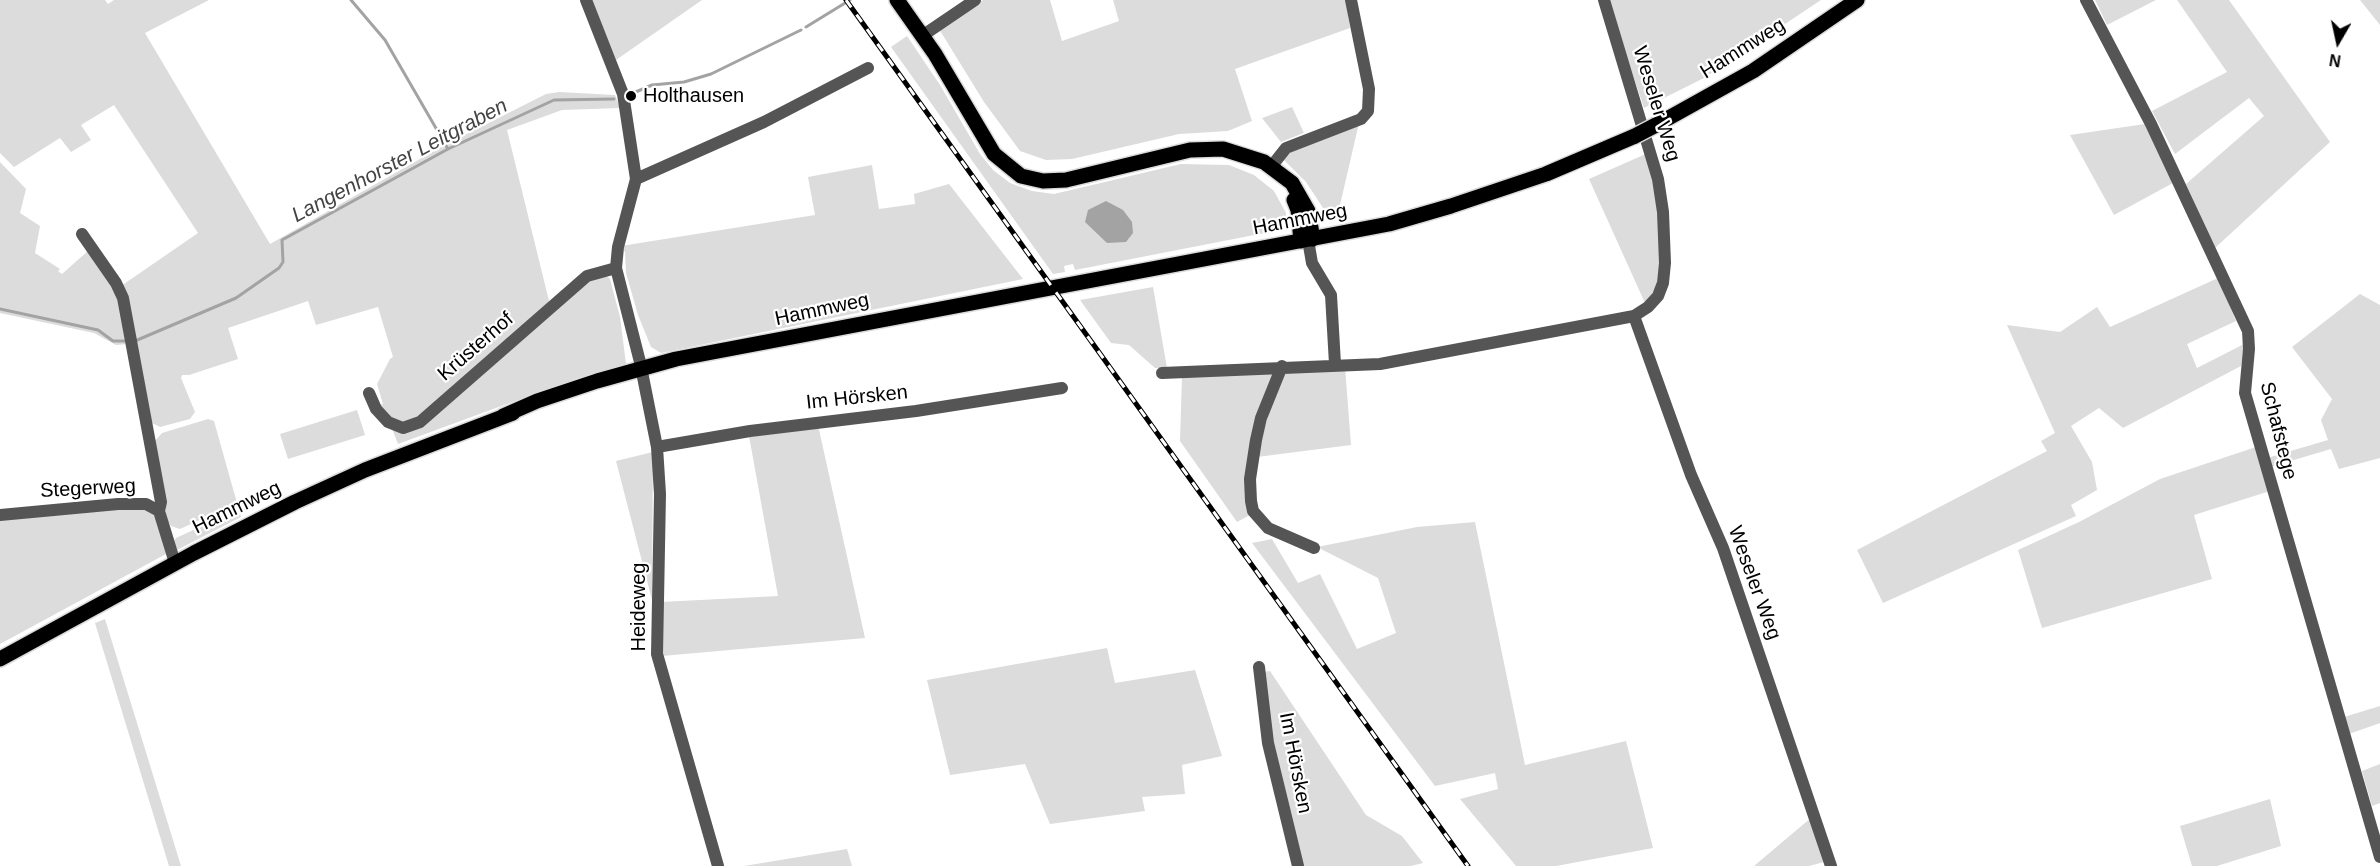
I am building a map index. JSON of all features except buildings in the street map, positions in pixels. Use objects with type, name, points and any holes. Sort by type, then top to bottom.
[{"type":"main road","points":[[897,0],[922,36],[994,154],[1021,176],[1043,181],[1066,180],[1190,150],[1223,149],[1250,156],[1274,169],[1298,210],[1307,240]]},
{"type":"main road","name":"Hammweg","points":[[0,659],[175,563],[365,470],[503,416],[642,373],[706,356],[883,319],[1307,240],[1451,206],[1546,174],[1635,136],[1752,71],[1857,0]]},
{"type":"street","points":[[586,0],[623,94],[636,179],[618,246],[616,268]]},
{"type":"street","points":[[922,36],[975,0]]},
{"type":"street","points":[[1274,169],[1286,148],[1361,119],[1368,111],[1369,89],[1351,0]]},
{"type":"street","name":"Weseler Weg","points":[[1162,373],[1282,366],[1380,364],[1634,316],[1648,307],[1658,296],[1662,283],[1665,263],[1663,212],[1658,178],[1604,0]]},
{"type":"street","name":"Schafstege","points":[[2086,0],[2151,124],[2248,331],[2249,348],[2245,393],[2380,857]]},
{"type":"street","points":[[636,179],[764,122],[868,68]]},
{"type":"street","points":[[82,234],[116,283],[123,298],[161,502],[159,511]]},
{"type":"street","points":[[1307,240],[1312,263],[1331,295],[1335,364]]},
{"type":"street","name":"Heideweg","points":[[616,268],[642,373],[657,447],[660,494],[657,654],[718,866]]},
{"type":"street","name":"Krüsterhof","points":[[369,393],[376,409],[388,422],[403,428],[420,422],[587,276],[616,268]]},
{"type":"street","name":"Weseler Weg","points":[[1634,316],[1691,475],[1723,548],[1831,866]]},
{"type":"street","points":[[1282,366],[1264,407],[1256,440],[1250,478],[1251,501],[1253,511],[1268,528],[1314,548]]},
{"type":"street","name":"Im Hörsken","points":[[657,447],[818,421],[916,411],[1062,388]]},
{"type":"street","name":"Stegerweg","points":[[0,515],[118,504],[146,504],[159,511],[175,563]]},
{"type":"street","name":"Im Hörsken","points":[[1259,667],[1268,742],[1298,866]]},
{"type":"shaded area","points":[[0,0],[105,0],[108,4],[114,0],[209,0],[145,33],[270,244],[441,147],[546,94],[559,92],[615,95],[620,108],[562,110],[507,130],[550,305],[410,423],[396,422],[378,405],[383,404],[377,384],[393,357],[378,307],[316,325],[308,301],[228,328],[238,359],[189,375],[182,375],[181,378],[195,412],[190,419],[160,427],[152,423],[121,286],[198,233],[114,105],[81,125],[91,140],[71,152],[60,138],[14,167],[0,153]]},
{"type":"shaded area","points":[[591,0],[702,0],[616,60]]},
{"type":"shaded area","points":[[983,0],[1050,0],[1062,41],[1119,21],[1113,0],[1346,0],[1350,28],[1235,69],[1252,121],[1228,131],[1179,134],[1072,159],[1046,160],[1020,151],[984,102],[939,29]]},
{"type":"shaded area","points":[[1608,0],[1821,0],[1704,78],[1644,108]]},
{"type":"shaded area","points":[[2095,0],[2156,0],[2107,25]]},
{"type":"shaded area","points":[[2177,0],[2229,0],[2330,142],[2215,248],[2186,184],[2264,116],[2249,98],[2175,154],[2152,111],[2227,72]]},
{"type":"shaded area","points":[[2360,0],[2380,0],[2380,25]]},
{"type":"shaded area","points":[[907,36],[940,85],[980,154],[993,170],[1010,183],[1032,191],[1054,194],[1181,164],[1229,165],[1254,175],[1274,191],[1286,213],[1285,229],[1075,270],[1073,264],[1064,266],[1065,272],[1053,274],[891,47]]},
{"type":"shaded area","points":[[1292,107],[1304,133],[1281,142],[1262,118]]},
{"type":"shaded area","points":[[1359,123],[1337,218],[1329,217],[1306,182],[1283,159],[1291,152]]},
{"type":"shaded area","points":[[2145,124],[2173,183],[2114,215],[2070,135]]},
{"type":"shaded area","points":[[1648,153],[1660,213],[1659,283],[1645,303],[1589,179]]},
{"type":"shaded area","points":[[0,162],[26,189],[20,213],[40,226],[35,253],[60,269],[58,271],[62,274],[89,250],[119,291],[128,344],[116,345],[94,333],[0,313]]},
{"type":"shaded area","points":[[872,165],[879,209],[915,204],[914,194],[949,184],[1023,279],[661,353],[651,347],[638,315],[626,273],[625,252],[621,246],[815,215],[808,177]]},
{"type":"shaded area","points":[[1106,201],[1123,210],[1132,222],[1133,233],[1126,242],[1107,243],[1085,222],[1088,210]]},
{"type":"shaded area","points":[[605,274],[610,279],[620,317],[626,364],[575,379],[398,444],[391,426],[407,430],[591,278]]},
{"type":"shaded area","points":[[2218,278],[2236,321],[2187,344],[2197,368],[2244,344],[2241,366],[2123,428],[2099,408],[2071,426],[2092,462],[2097,490],[2071,505],[2076,516],[1883,603],[1857,550],[2047,451],[2041,441],[2055,433],[2007,325],[2060,332],[2097,307],[2110,327]]},
{"type":"shaded area","points":[[1153,287],[1167,368],[1155,368],[1129,345],[1111,343],[1080,300]]},
{"type":"shaded area","points":[[2360,294],[2380,305],[2380,458],[2339,469],[2331,449],[2270,467],[2267,458],[2328,440],[2321,420],[2332,399],[2292,347]]},
{"type":"shaded area","points":[[1345,367],[1351,445],[1257,457],[1273,397],[1285,370]]},
{"type":"shaded area","points":[[1274,371],[1251,440],[1250,515],[1237,522],[1180,441],[1182,376]]},
{"type":"shaded area","points":[[357,410],[365,435],[288,459],[280,434]]},
{"type":"shaded area","points":[[208,419],[214,421],[237,503],[180,529],[171,526],[167,520],[154,442],[162,433]]},
{"type":"shaded area","points":[[818,425],[865,638],[662,656],[661,602],[778,596],[749,436]]},
{"type":"shaded area","points":[[2256,447],[2270,491],[2194,515],[2212,579],[2042,628],[2018,550],[2079,522],[2160,479]]},
{"type":"shaded area","points":[[653,452],[652,600],[616,461]]},
{"type":"shaded area","points":[[137,506],[151,509],[160,527],[166,554],[0,644],[0,517]]},
{"type":"shaded area","points":[[239,509],[241,517],[177,550],[174,541],[176,538]]},
{"type":"shaded area","points":[[1475,522],[1525,765],[1626,741],[1653,848],[1556,866],[1516,866],[1460,799],[1498,789],[1495,773],[1435,786],[1252,543],[1272,539],[1298,583],[1320,574],[1357,649],[1396,633],[1378,578],[1317,547],[1417,527]]},
{"type":"shaded area","points":[[105,619],[181,866],[169,866],[95,623]]},
{"type":"shaded area","points":[[1107,648],[1115,683],[1195,670],[1222,756],[1182,765],[1185,794],[1142,797],[1145,811],[1050,824],[1025,764],[950,775],[927,680]]},
{"type":"shaded area","points":[[1270,671],[1366,815],[1402,836],[1423,863],[1411,866],[1303,866],[1273,744],[1263,672]]},
{"type":"shaded area","points":[[2380,706],[2380,723],[2349,734],[2344,717]]},
{"type":"shaded area","points":[[2380,764],[2380,803],[2372,806],[2362,771]]},
{"type":"shaded area","points":[[2270,799],[2281,846],[2217,866],[2192,866],[2180,826]]},
{"type":"shaded area","points":[[1812,817],[1828,861],[1809,866],[1754,866]]},
{"type":"shaded area","points":[[847,849],[852,866],[744,866]]},
{"type":"waterway","points":[[351,0],[385,40],[448,149]]},
{"type":"waterway","name":"Langenhorster Leitgraben","points":[[806,27],[850,0]]},
{"type":"waterway","name":"Langenhorster Leitgraben","points":[[631,94],[652,85],[684,82],[711,74],[801,30]]},
{"type":"waterway","name":"Langenhorster Leitgraben","points":[[135,341],[236,298],[279,268],[283,262],[282,240],[448,149],[554,100],[614,99]]},
{"type":"waterway","name":"Langenhorster Leitgraben","points":[[0,309],[98,330],[113,341],[127,341]]},
{"type":"railway","points":[[846,0],[1468,866]]},
{"type":"place","name":"Holthausen","points":[[631,96]]}]
